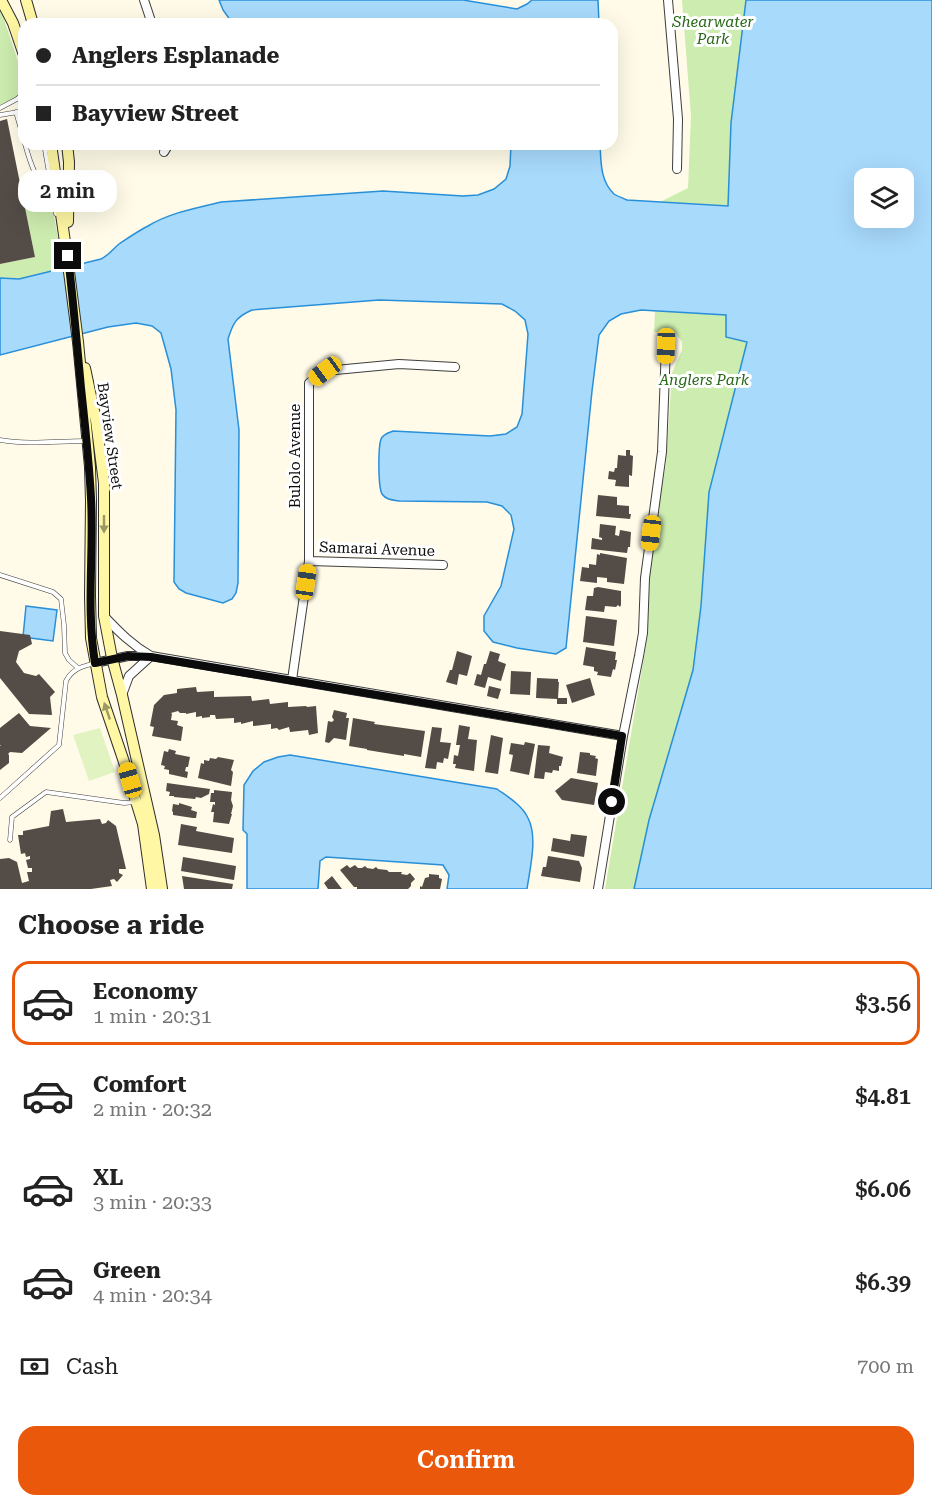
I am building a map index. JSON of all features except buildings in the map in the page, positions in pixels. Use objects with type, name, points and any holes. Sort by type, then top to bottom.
[{"type":"main road","points":[[1,0],[18,39]]},
{"type":"main road","points":[[26,0],[31,18]]},
{"type":"main road","name":"Bayview Street","points":[[52,150],[68,256],[87,441],[91,501],[91,638],[102,697],[154,835],[162,889]]},
{"type":"main road","name":"Bayview Street","points":[[68,150],[68,256]]},
{"type":"main road","name":"Bayview Street","points":[[78,342],[99,439],[104,483],[104,616],[130,736],[152,889]]},
{"type":"main road","points":[[117,740],[125,740],[130,736]]},
{"type":"street","points":[[144,0],[150,18]]},
{"type":"street","points":[[668,0],[678,119],[677,169]]},
{"type":"street","points":[[598,889],[622,736],[643,633],[645,578],[662,452],[666,346]]},
{"type":"street","name":"Bulolo Avenue","points":[[292,680],[309,561],[309,383],[325,371],[399,364],[455,367]]},
{"type":"street","points":[[87,441],[99,439]]},
{"type":"street","name":"Samarai Avenue","points":[[309,561],[443,565]]},
{"type":"street","points":[[104,616],[121,635],[151,657]]},
{"type":"street","points":[[95,663],[128,656],[151,657],[622,736]]},
{"type":"street","points":[[122,695],[129,676],[151,657]]},
{"type":"lane","points":[[0,108],[18,99]]},
{"type":"lane","points":[[0,115],[16,112],[18,120]]},
{"type":"lane","points":[[27,150],[36,176],[54,200]]},
{"type":"lane","points":[[45,150],[56,214],[65,240]]},
{"type":"lane","points":[[0,440],[40,443],[87,441]]},
{"type":"lane","points":[[0,574],[54,592],[61,599],[65,653],[78,668]]},
{"type":"lane","points":[[0,798],[59,745],[66,681],[78,668],[95,663]]},
{"type":"lane","points":[[10,840],[12,817],[46,792],[124,803],[141,801]]},
{"type":"green space","name":"Shearwater Park","points":[[682,0],[746,0],[731,123],[729,206],[658,203],[688,188],[691,116]]},
{"type":"green space","points":[[0,7],[18,62],[18,95],[0,105]]},
{"type":"green space","points":[[42,193],[45,204],[53,210],[62,269],[18,279],[0,278],[0,264],[35,257],[23,197]]},
{"type":"green space","name":"Anglers Park","points":[[655,311],[726,315],[747,342],[709,492],[701,606],[693,670],[649,820],[634,889],[605,889],[646,645],[651,551],[666,464],[672,373],[682,350],[682,342],[676,334],[670,331],[654,332]]},
{"type":"green space","points":[[100,728],[115,772],[89,781],[73,735]]},
{"type":"water","points":[[219,0],[463,0],[517,9],[532,0],[598,0],[599,18],[229,18]]},
{"type":"water","points":[[746,0],[932,0],[932,889],[634,889],[649,820],[693,670],[701,606],[709,492],[747,342],[726,337],[726,315],[641,310],[621,314],[609,321],[599,335],[566,648],[556,654],[493,642],[484,631],[484,616],[501,586],[514,529],[511,515],[502,506],[487,502],[400,501],[386,497],[381,490],[380,444],[382,437],[388,433],[393,431],[490,436],[506,434],[517,427],[522,414],[528,334],[525,320],[502,304],[379,300],[252,310],[239,318],[228,339],[239,430],[238,583],[232,599],[223,603],[186,593],[174,582],[176,410],[171,369],[161,333],[152,326],[136,323],[108,327],[0,355],[0,278],[19,279],[101,259],[119,244],[156,221],[192,209],[221,202],[383,191],[478,195],[494,189],[506,179],[510,166],[511,150],[600,150],[601,164],[609,189],[617,196],[627,200],[728,206],[731,123]]},
{"type":"water","points":[[26,606],[57,610],[53,641],[23,637]]},
{"type":"water","points":[[290,755],[497,789],[522,809],[531,826],[532,853],[527,889],[447,889],[449,875],[443,865],[326,857],[320,861],[318,889],[247,889],[247,834],[243,830],[244,785],[253,771],[264,762]]},
{"type":"route","points":[[68,256],[90,467],[90,611],[95,663],[128,656],[151,657],[622,736],[612,802]]}]
